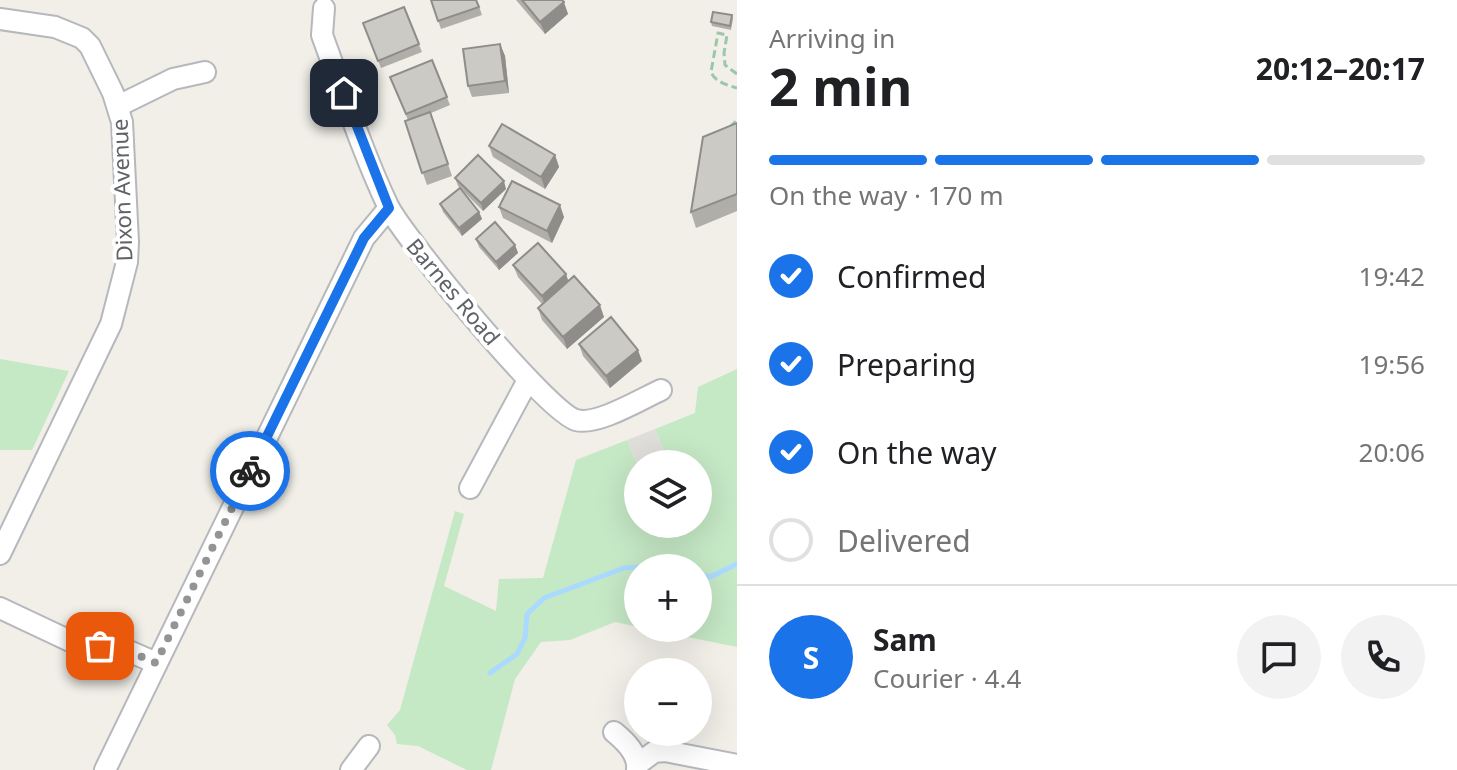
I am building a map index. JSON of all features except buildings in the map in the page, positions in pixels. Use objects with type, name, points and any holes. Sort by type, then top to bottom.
[{"type":"street","name":"Barnes Road","points":[[324,8],[322,35],[389,208],[409,239],[528,380],[553,406],[576,420],[595,420],[661,390]]},
{"type":"street","name":"Dixon Avenue","points":[[0,19],[55,27],[82,38],[90,46],[118,106],[124,147],[128,242],[127,262],[111,324],[0,554]]},
{"type":"street","points":[[118,106],[173,79],[205,72]]},
{"type":"street","points":[[105,770],[364,238],[389,208]]},
{"type":"street","points":[[470,488],[528,380]]},
{"type":"street","points":[[0,608],[70,641],[131,652],[156,663]]},
{"type":"street","points":[[614,732],[631,748],[638,767],[654,752],[665,751],[737,765]]},
{"type":"street","points":[[351,770],[369,746]]},
{"type":"path","points":[[737,74],[725,65],[727,35],[718,33],[711,72],[722,83],[737,88]]},
{"type":"path","points":[[729,128],[737,120]]},
{"type":"shaded area","points":[[655,429],[664,450],[631,450],[627,440]]},
{"type":"green space","points":[[0,359],[69,371],[32,450],[0,450]]},
{"type":"green space","points":[[737,369],[737,647],[712,642],[712,554],[624,554],[624,624],[615,622],[570,640],[541,642],[515,679],[491,770],[467,770],[418,746],[397,744],[395,735],[387,725],[400,710],[455,511],[464,514],[444,586],[496,611],[499,579],[543,578],[576,460],[627,440],[631,450],[624,450],[624,538],[712,538],[712,450],[664,450],[655,429],[695,413],[698,387]]},
{"type":"waterway","points":[[712,576],[737,564]]},
{"type":"waterway","points":[[490,673],[517,654],[525,638],[527,614],[544,598],[624,568]]},
{"type":"way so far","points":[[100,646],[131,652],[156,663],[250,471]]},
{"type":"route","points":[[250,471],[364,238],[389,208],[344,93]]}]
